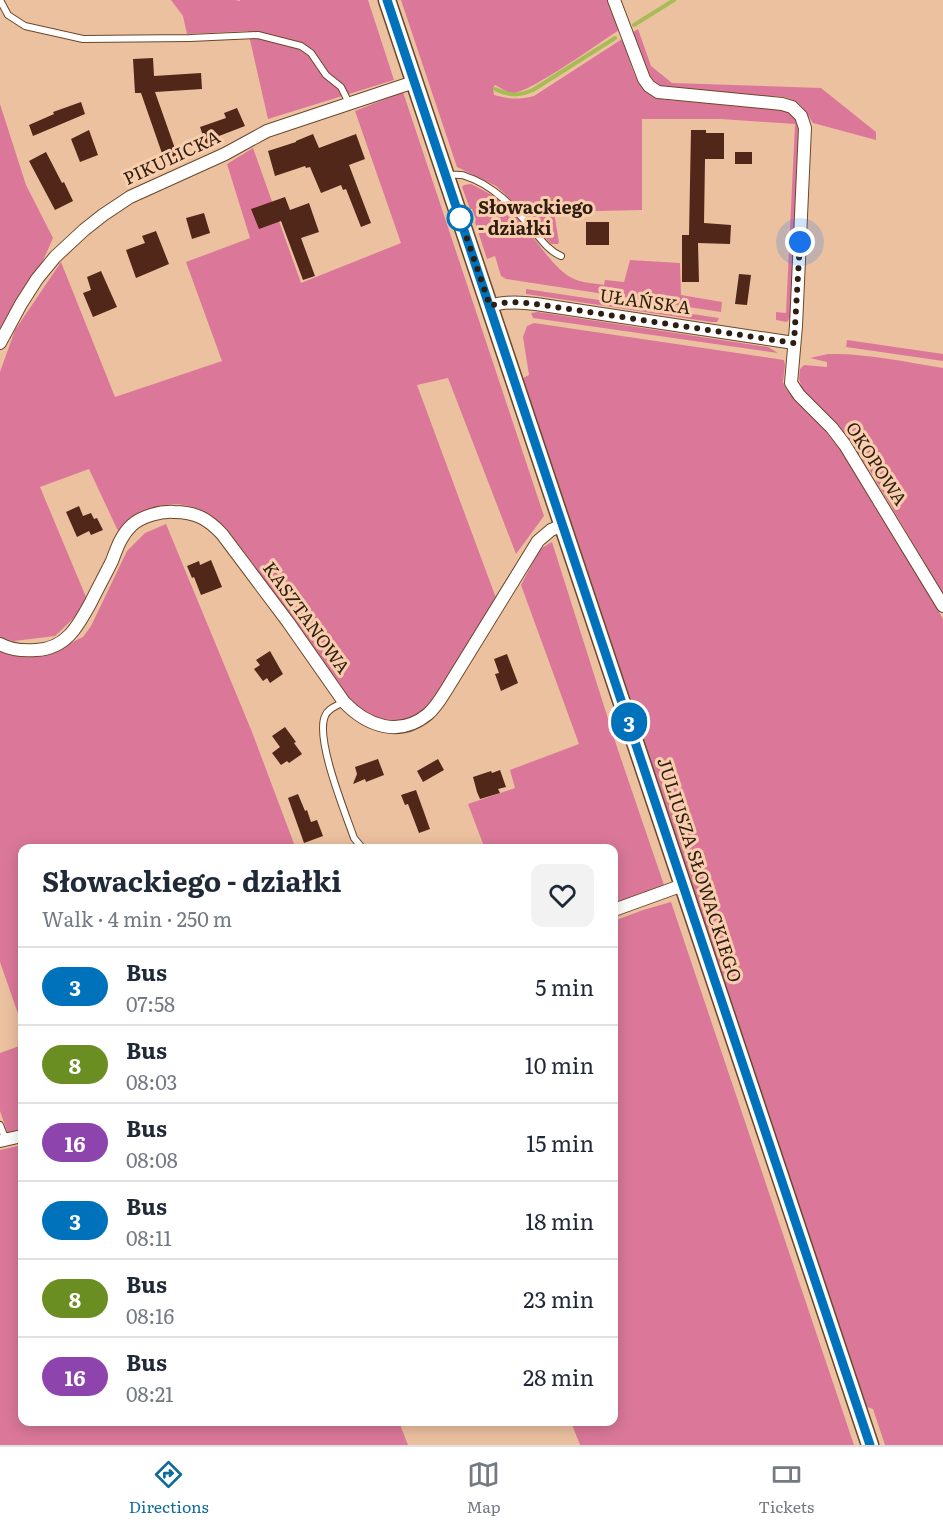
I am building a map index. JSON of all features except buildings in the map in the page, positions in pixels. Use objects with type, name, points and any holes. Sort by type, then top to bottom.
[{"type":"street","name":"JULIUSZA SŁOWACKIEGO","points":[[387,0],[870,1445]]},
{"type":"street","name":"OKOPOWA","points":[[614,0],[644,79],[658,92],[782,104],[792,107],[801,117],[805,128],[805,158],[791,384],[845,445],[943,606]]},
{"type":"street","name":"PIKULICKA","points":[[0,343],[21,304],[55,257],[84,230],[130,197],[225,154],[267,131],[414,82]]},
{"type":"street","name":"UŁAŃSKA","points":[[490,306],[498,303],[536,304],[794,343]]},
{"type":"street","name":"KASZTANOWA","points":[[0,644],[26,651],[43,650],[66,638],[76,628],[105,575],[123,535],[133,524],[156,514],[183,512],[211,522],[222,534],[344,702],[363,718],[376,724],[402,726],[419,720],[434,708],[538,541],[550,530],[563,525]]},
{"type":"street","points":[[618,909],[683,885]]},
{"type":"street","points":[[3,1141],[18,1137]]},
{"type":"lane","points":[[0,0],[8,15],[25,26],[83,39],[258,35],[301,46],[310,53],[326,75],[341,87],[349,104]]},
{"type":"lane","points":[[446,175],[463,175],[503,198],[552,252],[561,256]]},
{"type":"lane","points":[[344,702],[329,710],[325,716],[322,726],[324,747],[354,838],[359,844]]},
{"type":"lane","points":[[0,1125],[3,1141]]},
{"type":"shaded area","points":[[171,0],[368,0],[394,80],[268,119],[248,31],[187,34],[183,16]]},
{"type":"shaded area","points":[[401,0],[608,0],[619,30],[533,86],[512,93],[495,85],[494,95],[514,98],[534,96],[622,39],[636,78],[648,93],[668,100],[780,109],[791,115],[798,124],[800,132],[791,316],[787,322],[776,320],[776,312],[786,313],[795,124],[721,119],[642,119],[642,210],[554,212],[559,242],[551,244],[496,186],[457,167]]},
{"type":"shaded area","points":[[638,29],[651,66],[672,83],[821,88],[876,132],[876,140],[813,123],[800,105],[786,97],[663,87],[651,78],[643,64],[632,33]]},
{"type":"shaded area","points":[[403,92],[544,516],[516,554],[448,378],[417,385],[496,598],[426,710],[409,719],[390,722],[367,715],[352,705],[227,529],[209,514],[197,508],[172,504],[149,509],[127,522],[118,531],[89,469],[40,487],[86,597],[79,613],[55,636],[14,641],[0,638],[0,372],[15,330],[61,262],[115,397],[222,361],[186,262],[250,238],[227,164],[253,148],[301,283],[401,243],[355,111]]},
{"type":"shaded area","points":[[0,104],[26,185],[53,238],[37,274],[0,329]]},
{"type":"shaded area","points":[[471,184],[497,198],[510,209],[556,265],[572,278],[604,285],[605,280],[624,282],[630,260],[680,263],[681,295],[722,302],[721,312],[506,279],[501,276],[495,256],[487,259],[476,220],[462,187]]},
{"type":"shaded area","points":[[526,289],[719,318],[717,322],[711,322],[526,294]]},
{"type":"shaded area","points":[[538,312],[768,347],[778,353],[533,318],[531,313]]},
{"type":"shaded area","points":[[534,323],[784,360],[783,382],[786,389],[816,419],[854,467],[943,619],[943,1445],[885,1445],[873,1409],[867,1407],[523,378],[529,375],[523,337],[527,326]]},
{"type":"shaded area","points":[[847,340],[943,354],[943,361],[846,347]]},
{"type":"shaded area","points":[[828,354],[872,356],[943,368],[943,594],[869,469],[844,436],[803,391],[799,379],[800,369],[804,365],[827,367],[827,362],[810,358]]},
{"type":"shaded area","points":[[166,524],[252,732],[294,844],[18,844],[18,1014],[0,962],[0,649],[68,644],[83,637],[91,626],[127,551],[145,533]]},
{"type":"shaded area","points":[[552,542],[617,747],[664,885],[618,904],[618,844],[483,844],[468,804],[515,788],[510,770],[579,744],[521,585],[540,549]]},
{"type":"shaded area","points":[[671,902],[854,1445],[580,1445],[573,1426],[618,1426],[618,919]]},
{"type":"shaded area","points":[[18,1046],[18,1131],[8,1134],[0,1111],[0,1053]]},
{"type":"shaded area","points":[[18,1146],[18,1426],[401,1426],[408,1445],[0,1445],[0,1150]]},
{"type":"waterway","points":[[634,25],[674,0]]},
{"type":"waterway","points":[[495,89],[514,94],[533,90],[615,38]]},
{"type":"bus line","name":"3","points":[[387,0],[870,1445]]},
{"type":"place","name":"Słowackiego - działki","points":[[460,218]]},
{"type":"route","points":[[460,218],[490,306],[498,303],[536,304],[794,343],[800,242]]}]
